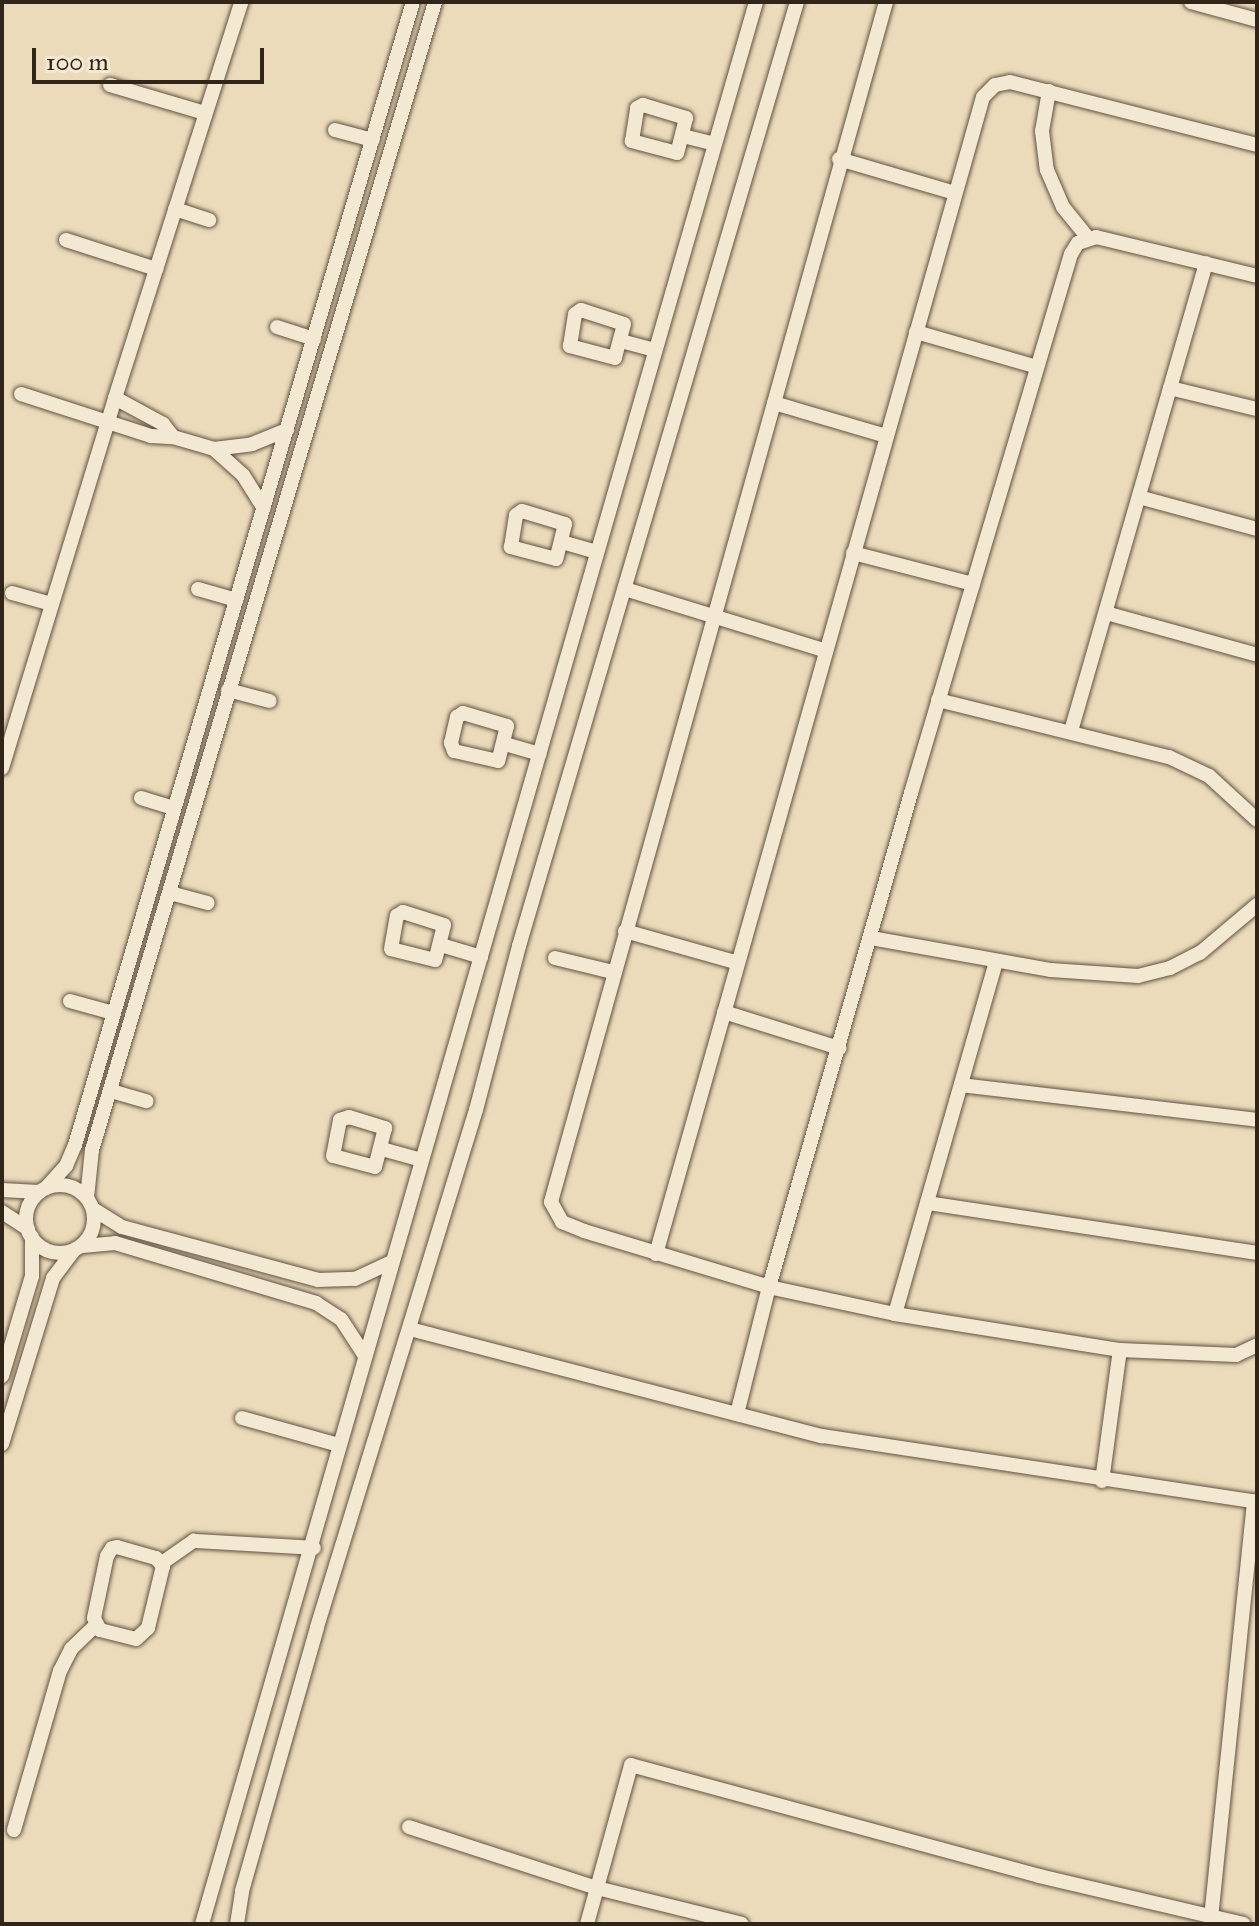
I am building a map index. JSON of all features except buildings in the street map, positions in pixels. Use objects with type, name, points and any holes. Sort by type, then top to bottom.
[{"type":"street","points":[[2,768],[107,423],[241,2]]},
{"type":"street","points":[[2,1376],[32,1276],[27,1213],[43,1190],[61,1174],[75,1145],[413,2]]},
{"type":"street","points":[[2,1444],[53,1278],[94,1225],[90,1203],[92,1150],[435,2]]},
{"type":"street","points":[[202,1924],[314,1548],[339,1445],[391,1262],[756,2]]},
{"type":"street","points":[[237,1924],[242,1891],[317,1627],[476,1110],[519,946],[797,2]]},
{"type":"street","points":[[886,2],[839,159],[551,1202],[562,1222],[656,1254],[769,1287],[895,1314],[1120,1350],[1236,1355],[1257,1345]]},
{"type":"street","points":[[1191,2],[1257,20]]},
{"type":"street","points":[[656,1254],[980,105],[988,90],[1010,82],[1257,145]]},
{"type":"street","points":[[110,85],[205,113]]},
{"type":"street","points":[[1049,91],[1042,131],[1047,170],[1063,207],[1088,238]]},
{"type":"street","points":[[335,130],[373,140]]},
{"type":"street","points":[[683,136],[714,144]]},
{"type":"street","points":[[839,159],[955,193]]},
{"type":"street","points":[[175,209],[209,220]]},
{"type":"street","points":[[350,217],[369,222]]},
{"type":"street","points":[[737,1414],[769,1287],[938,700],[1071,254],[1078,243],[1088,238],[1257,276]]},
{"type":"street","points":[[66,240],[156,269]]},
{"type":"street","points":[[1071,731],[1206,263]]},
{"type":"street","points":[[277,327],[314,339]]},
{"type":"street","points":[[916,332],[1037,367]]},
{"type":"street","points":[[621,341],[654,350]]},
{"type":"street","points":[[1170,388],[1257,409]]},
{"type":"street","points":[[21,394],[159,438],[173,437],[214,449],[252,444],[287,430]]},
{"type":"street","points":[[115,398],[163,424],[173,437]]},
{"type":"street","points":[[774,403],[886,436]]},
{"type":"street","points":[[214,449],[243,475],[264,508]]},
{"type":"street","points":[[1139,497],[1257,529]]},
{"type":"street","points":[[562,542],[597,552]]},
{"type":"street","points":[[853,553],[973,584]]},
{"type":"street","points":[[198,589],[236,600]]},
{"type":"street","points":[[625,589],[826,651]]},
{"type":"street","points":[[12,593],[52,604]]},
{"type":"street","points":[[1106,613],[1257,655]]},
{"type":"street","points":[[228,690],[270,701]]},
{"type":"street","points":[[938,700],[1071,731],[1191,766],[1230,793],[1257,820]]},
{"type":"street","points":[[505,744],[540,754]]},
{"type":"street","points":[[192,747],[211,752]]},
{"type":"street","points":[[141,798],[174,808]]},
{"type":"street","points":[[170,893],[208,903]]},
{"type":"street","points":[[871,938],[996,961],[1104,976],[1138,976],[1170,968],[1200,953],[1257,905]]},
{"type":"street","points":[[625,931],[738,963]]},
{"type":"street","points":[[441,945],[481,957]]},
{"type":"street","points":[[555,958],[613,972]]},
{"type":"street","points":[[895,1314],[996,961]]},
{"type":"street","points":[[70,1001],[113,1013]]},
{"type":"street","points":[[724,1012],[839,1048]]},
{"type":"street","points":[[961,1085],[1257,1120]]},
{"type":"street","points":[[111,1091],[147,1101]]},
{"type":"street","points":[[75,1145],[92,1150]]},
{"type":"street","points":[[382,1149],[422,1160]]},
{"type":"street","points":[[2,1190],[43,1190],[70,1186],[122,1227],[318,1280],[355,1279],[391,1262]]},
{"type":"street","points":[[927,1203],[1257,1253]]},
{"type":"street","points":[[2,1212],[51,1251],[115,1243],[316,1303],[341,1319],[365,1356]]},
{"type":"street","points":[[410,1329],[876,1447],[1256,1502],[1211,1918]]},
{"type":"street","points":[[1102,1481],[1120,1350]]},
{"type":"street","points":[[242,1418],[339,1445]]},
{"type":"street","points":[[162,1563],[112,1548],[94,1613],[96,1625],[107,1633],[131,1639],[145,1633],[162,1563],[194,1541],[314,1548]]},
{"type":"street","points":[[14,1830],[60,1671],[71,1649],[96,1625]]},
{"type":"street","points":[[587,1924],[631,1765],[1024,1872],[1243,1924]]},
{"type":"street","points":[[409,1827],[597,1888],[716,1921],[742,1924]]}]
